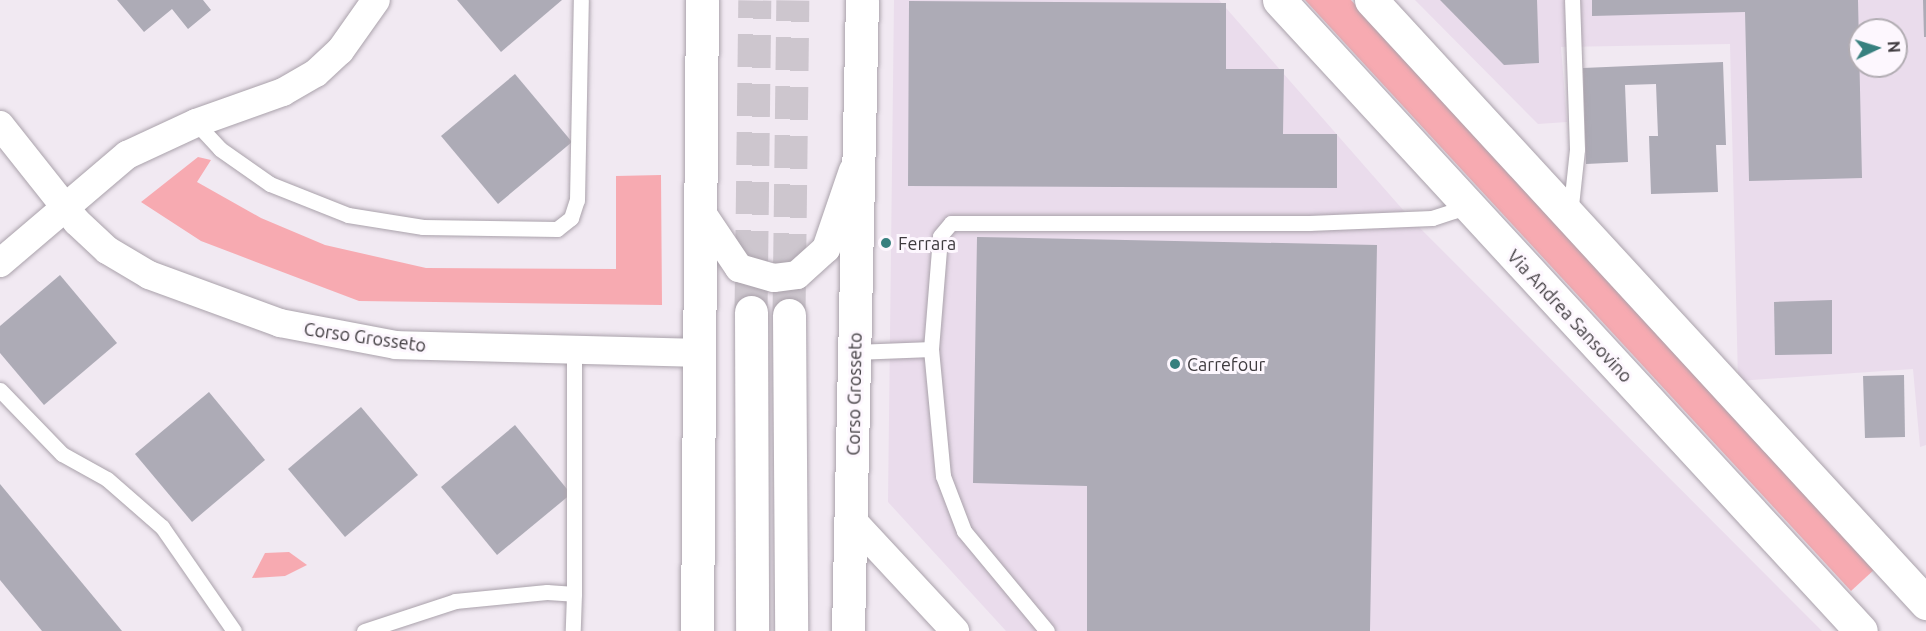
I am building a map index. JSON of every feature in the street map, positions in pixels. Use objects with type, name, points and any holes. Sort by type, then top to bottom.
[{"type":"main road","points":[[697,631],[702,0]]},
{"type":"main road","name":"Corso Grosseto","points":[[848,631],[862,0]]},
{"type":"main road","name":"Via Andrea Sansovino","points":[[1279,0],[1861,631]]},
{"type":"main road","points":[[1371,0],[1926,603]]},
{"type":"main road","points":[[751,312],[752,631]]},
{"type":"main road","points":[[789,315],[791,631]]},
{"type":"street","points":[[0,263],[127,155],[196,123],[284,92],[316,73],[340,51],[376,0]]},
{"type":"street","name":"Corso Grosseto","points":[[0,125],[65,208],[107,250],[139,270],[280,323],[396,345],[698,353]]},
{"type":"street","name":"Corso Grosseto","points":[[700,210],[740,268],[774,278],[797,274],[826,249],[858,156]]},
{"type":"street","points":[[852,519],[955,631]]},
{"type":"lane","points":[[196,123],[220,149],[270,184],[348,215],[423,227],[557,229],[571,218],[577,200],[580,0]]},
{"type":"lane","points":[[1570,215],[1577,149],[1572,0]]},
{"type":"lane","points":[[1047,631],[964,531],[943,476],[931,349],[939,236],[951,223],[1309,223],[1432,218],[1469,206]]},
{"type":"lane","points":[[855,352],[931,349]]},
{"type":"lane","points":[[573,631],[574,351]]},
{"type":"lane","points":[[0,390],[62,454],[107,479],[162,528],[234,631]]},
{"type":"lane","points":[[364,631],[455,601],[574,594]]},
{"type":"shaded area","points":[[894,0],[1219,0],[1411,219],[1822,631],[1006,631],[888,502]]},
{"type":"shaded area","points":[[1305,0],[1351,0],[1876,568],[1851,591]]},
{"type":"shaded area","points":[[1415,0],[1926,0],[1926,445],[1920,447],[1913,369],[1738,381],[1730,44],[1561,47],[1567,122],[1538,124]]},
{"type":"shaded area","points":[[198,157],[211,160],[197,182],[261,218],[325,245],[426,268],[616,269],[616,176],[661,175],[662,305],[359,301],[201,241],[141,202]]},
{"type":"shaded area","points":[[289,552],[307,565],[285,576],[252,578],[265,553]]},
{"type":"building","points":[[117,0],[203,0],[211,10],[188,29],[172,9],[144,32]]},
{"type":"building","points":[[457,0],[562,0],[501,52]]},
{"type":"building","points":[[1440,0],[1537,0],[1539,63],[1504,65]]},
{"type":"building","points":[[1592,0],[1858,0],[1858,18],[1848,18],[1848,78],[1860,78],[1862,178],[1749,181],[1745,12],[1592,16]]},
{"type":"building","points":[[1923,0],[1926,0],[1926,37],[1924,37]]},
{"type":"building","points":[[909,1],[1226,3],[1226,69],[1284,69],[1283,134],[1337,134],[1337,188],[908,186]]},
{"type":"building","points":[[1723,62],[1726,145],[1716,145],[1718,192],[1651,194],[1649,136],[1658,136],[1656,84],[1625,85],[1628,162],[1586,164],[1583,68]]},
{"type":"building","points":[[515,74],[572,142],[498,204],[441,136]]},
{"type":"building","name":"Carrefour","points":[[977,237],[1377,245],[1370,631],[1087,631],[1087,486],[973,483]]},
{"type":"building","points":[[60,275],[117,343],[44,405],[0,353],[0,326]]},
{"type":"building","points":[[1832,300],[1832,354],[1775,355],[1774,302]]},
{"type":"building","points":[[1904,375],[1905,437],[1865,438],[1863,376]]},
{"type":"building","points":[[209,392],[265,460],[192,522],[135,454]]},
{"type":"building","points":[[361,407],[418,475],[345,537],[288,469]]},
{"type":"building","points":[[515,425],[571,494],[497,555],[441,487]]},
{"type":"building","points":[[0,484],[122,631],[42,631],[0,580]]},
{"type":"tunnel","points":[[751,312],[755,0]]},
{"type":"tunnel","points":[[789,315],[793,0]]},
{"type":"place","name":"Ferrara","points":[[886,243]]},
{"type":"place","name":"Carrefour","points":[[1175,364]]}]
